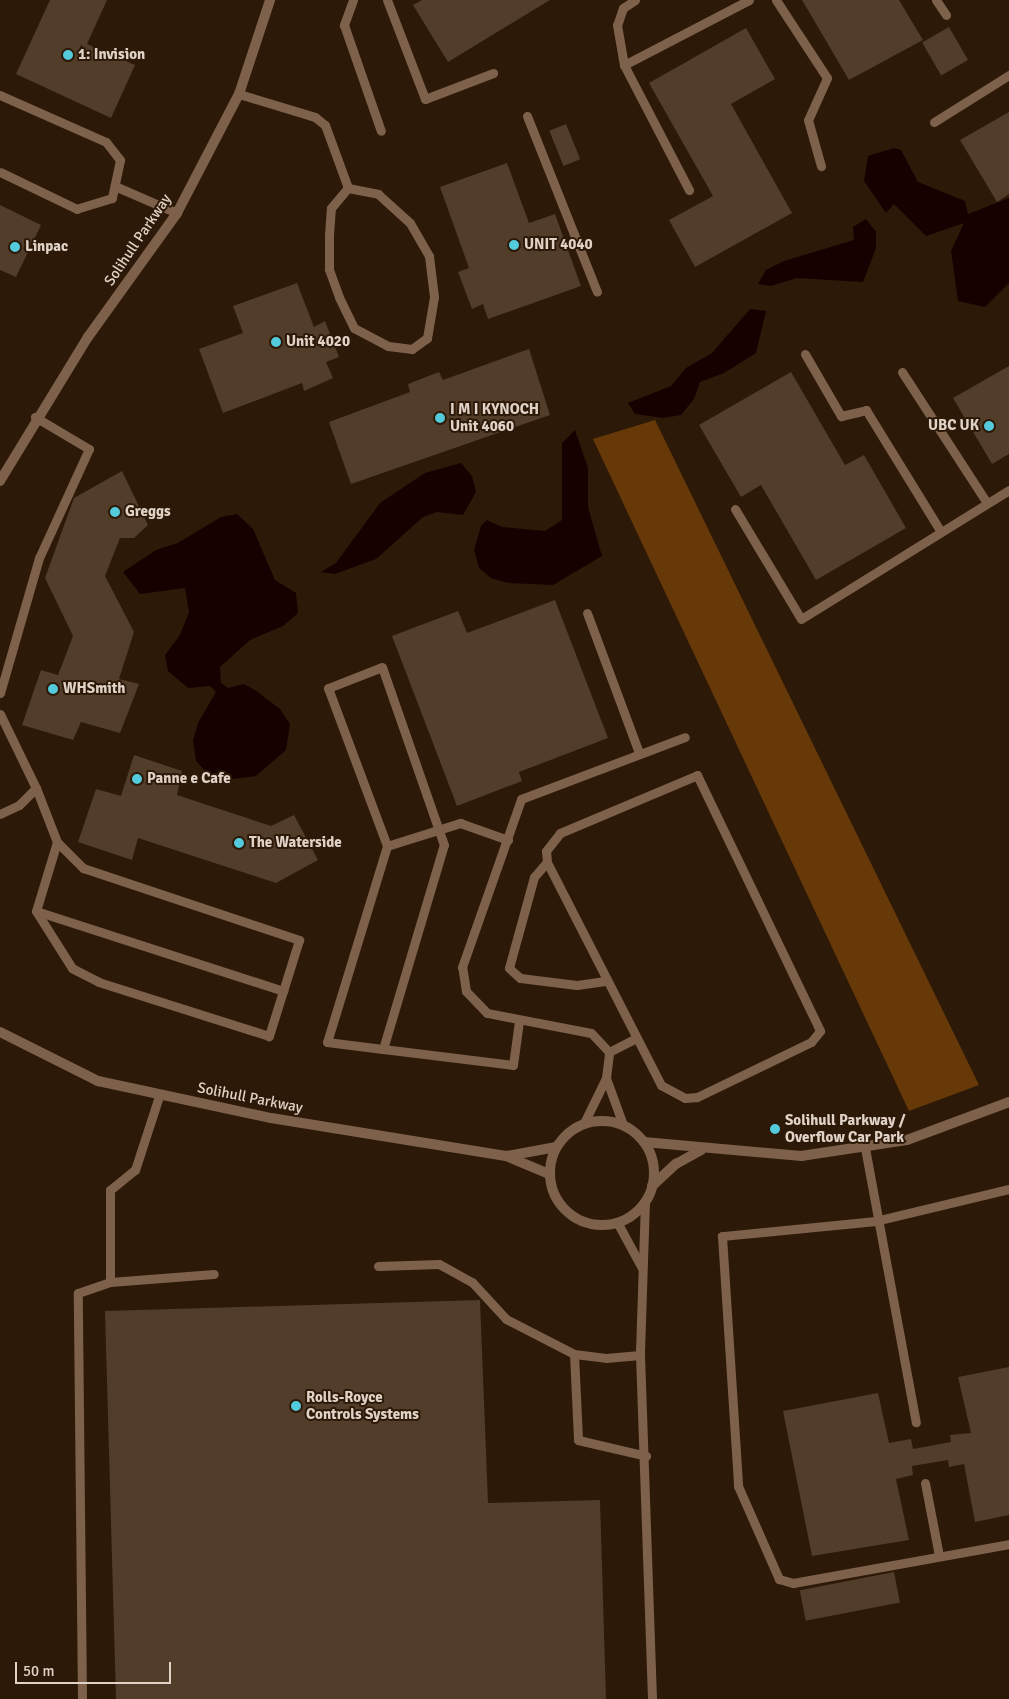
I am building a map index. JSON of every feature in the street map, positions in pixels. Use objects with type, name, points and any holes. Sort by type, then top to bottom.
[{"type":"street","name":"Solihull Parkway","points":[[0,481],[35,417],[177,213],[239,94],[270,0]]},
{"type":"street","name":"Solihull Parkway","points":[[0,1032],[98,1081],[159,1096],[506,1156],[549,1174]]},
{"type":"street","points":[[644,1142],[701,1150],[801,1156],[865,1148],[959,1124],[1009,1102]]},
{"type":"street","points":[[584,1123],[623,1125],[644,1142],[654,1168],[652,1186],[646,1202],[617,1222],[593,1224],[570,1214],[558,1202],[549,1174],[556,1147],[584,1123]]},
{"type":"street","name":"Solihull Parkway","points":[[506,1156],[556,1147]]},
{"type":"street","points":[[652,1186],[676,1164],[701,1150]]},
{"type":"lane","points":[[353,0],[344,25],[381,130]]},
{"type":"lane","points":[[386,0],[425,99],[493,74]]},
{"type":"lane","points":[[635,0],[623,8],[617,25],[624,65],[689,190]]},
{"type":"lane","points":[[624,65],[749,0]]},
{"type":"lane","points":[[776,0],[827,78],[808,120],[821,166]]},
{"type":"lane","points":[[936,0],[946,15]]},
{"type":"lane","points":[[934,122],[1009,75]]},
{"type":"lane","points":[[239,94],[315,118],[325,125],[348,188]]},
{"type":"lane","points":[[0,95],[106,142],[120,160],[117,186],[112,198],[77,209],[0,172]]},
{"type":"lane","points":[[527,116],[597,292]]},
{"type":"lane","points":[[117,186],[177,213]]},
{"type":"lane","points":[[348,188],[378,194],[410,223],[429,256],[434,298],[427,338],[412,349],[388,346],[354,328],[339,296],[329,269],[328,235],[331,208],[348,188]]},
{"type":"lane","points":[[805,354],[841,416],[866,410],[941,532]]},
{"type":"lane","points":[[902,372],[987,503]]},
{"type":"lane","points":[[0,693],[39,558],[89,449],[35,417]]},
{"type":"lane","points":[[735,509],[801,619],[1009,490]]},
{"type":"lane","points":[[587,614],[639,753]]},
{"type":"lane","points":[[383,1050],[444,845],[382,667],[328,688],[388,846],[327,1042],[383,1050],[513,1066],[518,1021]]},
{"type":"lane","points":[[0,714],[23,753],[58,842],[83,868],[299,940],[268,1036],[99,982],[72,968],[36,911],[58,842]]},
{"type":"lane","points":[[584,1123],[606,1078],[608,1052],[590,1033],[518,1021],[487,1012],[466,991],[462,967],[521,800],[639,753],[685,737]]},
{"type":"lane","points":[[547,862],[607,981],[635,1038],[661,1085],[685,1098],[697,1097],[811,1042],[820,1032],[697,775],[560,833],[550,842],[547,862],[534,877],[508,968],[520,978],[576,986],[607,981]]},
{"type":"lane","points":[[0,814],[19,805],[36,788]]},
{"type":"lane","points":[[388,846],[460,823],[508,840]]},
{"type":"lane","points":[[36,911],[283,991]]},
{"type":"lane","points":[[608,1052],[635,1038]]},
{"type":"lane","points":[[606,1078],[623,1125]]},
{"type":"lane","points":[[110,1282],[110,1190],[135,1170],[159,1096]]},
{"type":"lane","points":[[865,1148],[876,1221],[916,1422]]},
{"type":"lane","points":[[1009,1189],[876,1221],[722,1236],[738,1486],[779,1578],[793,1583],[1009,1544]]},
{"type":"lane","points":[[646,1202],[640,1354],[646,1456],[652,1699]]},
{"type":"lane","points":[[617,1222],[642,1269]]},
{"type":"lane","points":[[378,1266],[438,1264],[472,1282],[506,1319],[574,1354],[606,1358],[640,1354]]},
{"type":"lane","points":[[82,1699],[78,1293],[110,1282],[214,1274]]},
{"type":"lane","points":[[574,1354],[578,1440],[646,1456]]},
{"type":"lane","points":[[925,1483],[939,1556]]},
{"type":"shaded area","points":[[894,148],[901,150],[918,182],[965,201],[968,214],[1009,198],[1009,283],[985,307],[958,301],[951,251],[964,223],[926,236],[894,204],[886,213],[864,181],[868,156]]},
{"type":"shaded area","points":[[866,219],[876,232],[876,248],[863,282],[797,278],[771,286],[758,284],[766,270],[784,261],[854,240],[853,227]]},
{"type":"shaded area","points":[[750,309],[766,311],[756,353],[724,373],[700,382],[694,399],[681,415],[663,418],[635,414],[628,403],[671,386],[686,368],[712,353]]},
{"type":"shaded area","points":[[655,420],[979,1085],[909,1111],[593,439]]},
{"type":"shaded area","points":[[575,430],[588,468],[588,507],[602,556],[553,585],[508,583],[491,578],[479,568],[474,550],[481,526],[487,520],[502,527],[545,531],[562,520],[562,443]]},
{"type":"shaded area","points":[[461,463],[472,476],[476,492],[463,515],[437,512],[423,517],[376,559],[335,574],[321,572],[336,563],[380,503],[425,473]]},
{"type":"shaded area","points":[[237,514],[253,529],[275,580],[296,593],[298,613],[283,626],[250,640],[220,667],[221,683],[228,688],[244,684],[255,690],[280,709],[290,724],[286,750],[256,776],[234,779],[210,776],[196,761],[193,741],[198,723],[216,692],[210,686],[188,688],[168,671],[165,655],[180,635],[189,612],[185,588],[140,594],[123,572],[156,550],[178,543],[221,517]]},
{"type":"building","name":"1: Invision","points":[[50,0],[107,0],[87,44],[135,65],[111,118],[16,74]]},
{"type":"building","points":[[422,0],[550,0],[448,62],[413,5]]},
{"type":"building","points":[[802,0],[899,0],[923,40],[849,80]]},
{"type":"building","points":[[949,27],[968,60],[941,75],[922,42]]},
{"type":"building","points":[[746,28],[775,79],[731,104],[792,213],[695,267],[669,220],[713,196],[649,83]]},
{"type":"building","points":[[1009,112],[1009,194],[997,202],[960,140]]},
{"type":"building","points":[[566,124],[580,159],[564,166],[549,131]]},
{"type":"building","name":"UNIT 4040","points":[[507,163],[529,223],[555,214],[581,286],[488,319],[483,304],[472,309],[458,272],[469,268],[440,187]]},
{"type":"building","name":"Linpac","points":[[0,205],[41,225],[16,277],[0,270]]},
{"type":"building","name":"Unit 4020","points":[[297,283],[314,327],[325,321],[339,357],[326,362],[333,378],[304,391],[302,383],[223,413],[199,349],[243,333],[233,306]]},
{"type":"building","name":"I M I KYNOCH Unit 4060","points":[[529,349],[550,415],[351,484],[329,422],[410,392],[408,384],[439,372],[443,380]]},
{"type":"building","name":"UBC UK","points":[[1009,366],[1009,454],[992,464],[953,398]]},
{"type":"building","points":[[791,372],[845,465],[864,455],[906,528],[816,580],[761,485],[741,497],[699,425]]},
{"type":"building","points":[[122,471],[148,525],[134,538],[120,538],[105,576],[134,632],[119,679],[139,684],[120,733],[81,722],[73,740],[22,725],[41,670],[58,675],[73,636],[45,578],[74,498]]},
{"type":"building","points":[[555,600],[608,738],[519,772],[522,781],[457,806],[392,636],[458,611],[467,633]]},
{"type":"building","points":[[134,755],[182,771],[177,795],[271,826],[294,815],[318,860],[276,883],[138,838],[132,860],[78,842],[96,789],[121,796]]},
{"type":"building","name":"Rolls-Royce Controls Systems","points":[[480,1300],[488,1503],[600,1500],[606,1699],[116,1699],[105,1311]]},
{"type":"building","points":[[1009,1367],[1009,1515],[975,1522],[964,1464],[949,1467],[948,1460],[912,1466],[913,1475],[896,1479],[909,1540],[812,1556],[783,1411],[878,1393],[889,1443],[911,1439],[913,1449],[951,1442],[950,1435],[971,1433],[958,1377]]},
{"type":"building","points":[[894,1572],[900,1602],[806,1621],[800,1590]]},
{"type":"place","name":"1: Invision","points":[[68,55]]},
{"type":"place","name":"UNIT 4040","points":[[514,245]]},
{"type":"place","name":"Linpac","points":[[15,247]]},
{"type":"place","name":"Unit 4020","points":[[276,342]]},
{"type":"place","name":"I M I KYNOCH Unit 4060","points":[[440,418]]},
{"type":"place","name":"UBC UK","points":[[989,426]]},
{"type":"place","name":"Greggs","points":[[115,512]]},
{"type":"place","name":"WHSmith","points":[[53,689]]},
{"type":"place","name":"Panne e Cafe","points":[[137,779]]},
{"type":"place","name":"The Waterside","points":[[239,843]]},
{"type":"place","name":"Solihull Parkway / Overflow Car Park","points":[[775,1129]]},
{"type":"place","name":"Rolls-Royce Controls Systems","points":[[296,1406]]}]
